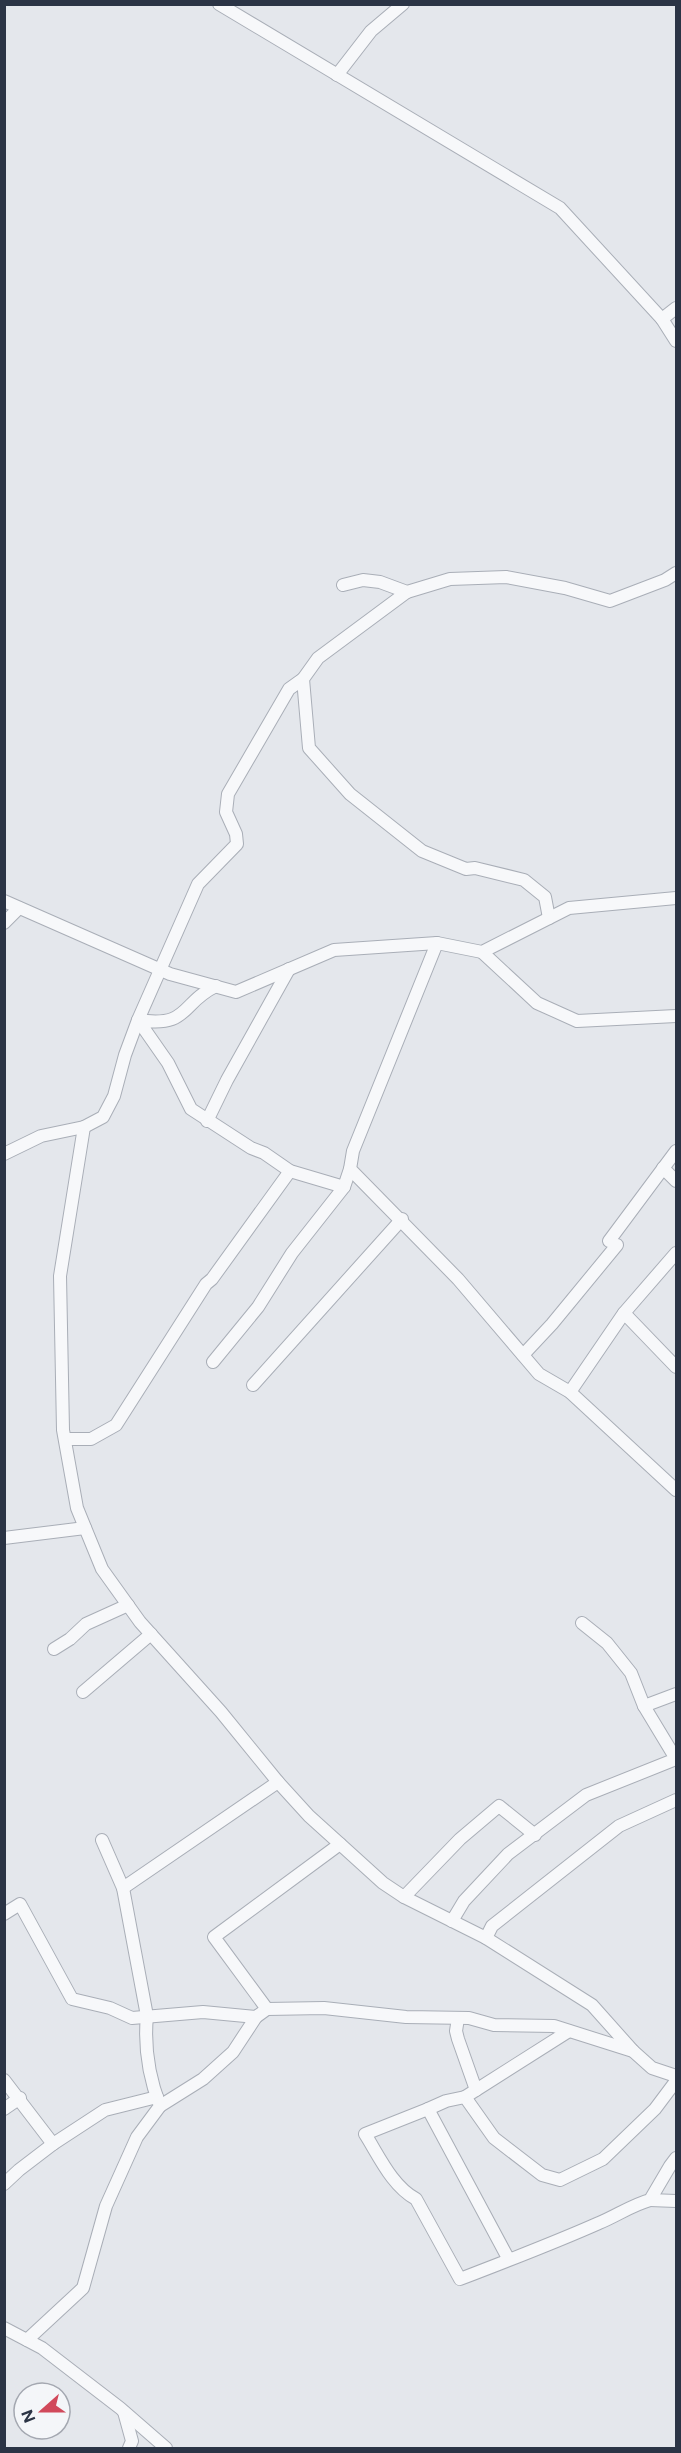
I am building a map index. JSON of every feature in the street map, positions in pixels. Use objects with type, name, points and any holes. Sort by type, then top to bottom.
[{"type":"street","points":[[219,4],[560,208],[662,319],[676,341]]},
{"type":"street","points":[[337,75],[371,31],[403,4]]},
{"type":"street","points":[[662,319],[676,308]]},
{"type":"street","points":[[4,1154],[41,1136],[84,1127],[103,1117],[114,1096],[125,1055],[138,1020],[198,884],[237,844],[236,834],[226,812],[228,794],[289,689],[303,678],[318,658],[407,592],[450,579],[506,577],[565,588],[610,601],[665,580],[676,573]]},
{"type":"street","points":[[343,585],[363,580],[380,582],[407,592]]},
{"type":"street","points":[[303,678],[309,748],[350,794],[422,851],[466,869],[474,868],[524,880],[545,897],[549,918]]},
{"type":"street","points":[[482,952],[569,908],[676,898]]},
{"type":"street","points":[[4,901],[160,969],[236,992],[334,950],[436,943],[482,952],[537,1003],[577,1021],[676,1016]]},
{"type":"street","points":[[4,923],[20,908]]},
{"type":"street","points":[[213,1362],[258,1307],[292,1253],[344,1187],[353,1151],[436,943]]},
{"type":"street","points":[[207,1121],[227,1080],[289,969]]},
{"type":"street","points":[[138,1020],[159,1023],[178,1017],[216,986]]},
{"type":"street","points":[[138,1020],[168,1063],[191,1109],[290,1171],[344,1187]]},
{"type":"street","points":[[84,1127],[60,1276],[65,1439],[77,1508],[102,1569],[151,1634],[221,1712],[278,1782],[309,1816],[383,1883],[405,1897],[486,1938],[592,2005],[633,2051],[652,2068],[676,2076]]},
{"type":"street","points":[[523,1354],[552,1324],[613,1243],[676,1151]]},
{"type":"street","points":[[663,1168],[676,1181]]},
{"type":"street","points":[[350,1169],[402,1219],[458,1279],[539,1374],[570,1392],[635,1454],[675,1484]]},
{"type":"street","points":[[65,1439],[91,1439],[116,1425],[206,1284],[212,1279],[290,1171]]},
{"type":"street","points":[[253,1385],[402,1219]]},
{"type":"street","points":[[570,1392],[624,1313],[676,1253]]},
{"type":"street","points":[[624,1313],[676,1367]]},
{"type":"street","points":[[4,1538],[85,1528]]},
{"type":"street","points":[[54,1649],[70,1639],[86,1624],[128,1605]]},
{"type":"street","points":[[453,1922],[464,1901],[508,1854],[586,1795],[676,1759],[644,1706],[631,1673],[607,1643],[582,1623]]},
{"type":"street","points":[[83,1692],[151,1634]]},
{"type":"street","points":[[644,1706],[676,1694]]},
{"type":"street","points":[[123,1888],[278,1782]]},
{"type":"street","points":[[486,1938],[492,1926],[619,1826],[676,1800]]},
{"type":"street","points":[[405,1897],[460,1839],[500,1806],[535,1835]]},
{"type":"street","points":[[102,1840],[123,1888],[147,2016],[148,2066],[159,2101]]},
{"type":"street","points":[[267,2009],[214,1937],[340,1844]]},
{"type":"street","points":[[4,1914],[20,1904],[72,1999],[110,2008],[128,2017],[203,2012],[256,2017]]},
{"type":"street","points":[[4,2184],[53,2144],[105,2110],[159,2101],[203,2079],[233,2052],[256,2017],[267,2009],[324,2008],[406,2017],[458,2018],[494,2025],[554,2026],[633,2051]]},
{"type":"street","points":[[458,2018],[456,2031],[458,2039],[477,2090]]},
{"type":"street","points":[[569,2031],[465,2097],[446,2102],[365,2134],[392,2177],[416,2199],[460,2279],[600,2223],[639,2203],[650,2200],[676,2201]]},
{"type":"street","points":[[4,2080],[53,2144]]},
{"type":"street","points":[[465,2097],[494,2138],[542,2175],[560,2180],[603,2159],[655,2109],[676,2081]]},
{"type":"street","points":[[4,2109],[20,2098]]},
{"type":"street","points":[[27,2340],[83,2288],[106,2206],[136,2137],[159,2101]]},
{"type":"street","points":[[428,2109],[508,2260]]},
{"type":"street","points":[[650,2200],[676,2158]]},
{"type":"street","points":[[4,2328],[42,2348],[123,2410],[166,2448]]},
{"type":"street","points":[[123,2410],[132,2441],[129,2448]]}]
